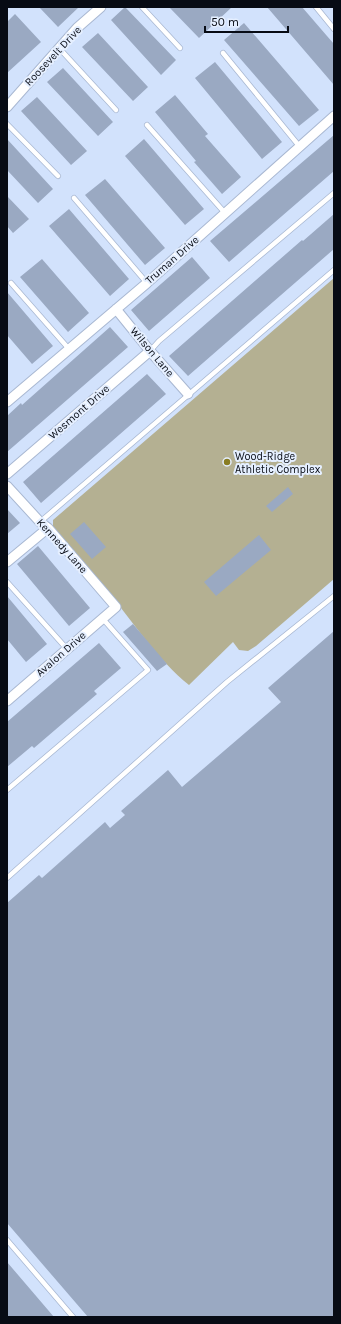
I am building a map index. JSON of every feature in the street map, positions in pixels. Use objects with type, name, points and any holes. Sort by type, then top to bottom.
[{"type":"street","name":"Roosevelt Drive","points":[[7,106],[77,28],[101,7]]},
{"type":"street","name":"Truman Drive","points":[[7,402],[147,283],[334,116]]},
{"type":"street","name":"Wilson Lane","points":[[116,309],[150,351],[188,394]]},
{"type":"street","name":"Wesmont Drive","points":[[7,474],[150,351]]},
{"type":"street","name":"Kennedy Lane","points":[[7,486],[40,522],[48,528],[116,607]]},
{"type":"street","points":[[7,562],[48,528]]},
{"type":"street","name":"Avalon Drive","points":[[7,701],[116,607]]},
{"type":"lane","points":[[142,7],[180,48]]},
{"type":"lane","points":[[316,7],[334,28]]},
{"type":"lane","points":[[60,48],[116,110]]},
{"type":"lane","points":[[222,53],[300,147]]},
{"type":"lane","points":[[7,124],[58,176]]},
{"type":"lane","points":[[147,125],[225,213]]},
{"type":"lane","points":[[150,351],[165,336],[334,193]]},
{"type":"lane","points":[[74,198],[147,283]]},
{"type":"lane","points":[[40,522],[334,270]]},
{"type":"lane","points":[[11,283],[69,349]]},
{"type":"lane","points":[[7,582],[67,649]]},
{"type":"lane","points":[[7,878],[227,682],[334,596]]},
{"type":"lane","points":[[7,790],[148,670],[103,619]]},
{"type":"lane","points":[[7,1240],[73,1317]]},
{"type":"shaded area","name":"Wood-Ridge Athletic Complex","points":[[334,278],[334,579],[256,646],[248,651],[239,650],[233,642],[189,685],[167,665],[110,594],[54,529],[53,520]]},
{"type":"building","points":[[39,7],[79,7],[58,27]]},
{"type":"building","points":[[125,7],[176,60],[161,75],[111,20]]},
{"type":"building","points":[[169,7],[232,7],[199,38]]},
{"type":"building","points":[[267,7],[302,7],[334,44],[334,85]]},
{"type":"building","points":[[15,14],[41,42],[7,73],[7,22]]},
{"type":"building","points":[[244,23],[319,110],[299,126],[224,40]]},
{"type":"building","points":[[98,33],[148,87],[133,101],[82,47]]},
{"type":"building","points":[[215,62],[282,142],[262,159],[195,78]]},
{"type":"building","points":[[63,68],[113,122],[98,136],[47,82]]},
{"type":"building","points":[[175,95],[208,134],[205,136],[241,177],[222,194],[194,162],[196,161],[155,112]]},
{"type":"building","points":[[37,97],[87,151],[71,165],[21,111]]},
{"type":"building","points":[[334,135],[334,171],[229,262],[210,241]]},
{"type":"building","points":[[7,139],[53,189],[38,203],[7,170]]},
{"type":"building","points":[[144,139],[204,209],[185,225],[125,156]]},
{"type":"building","points":[[105,179],[165,248],[145,265],[85,195]]},
{"type":"building","points":[[7,196],[29,219],[13,233],[7,226]]},
{"type":"building","points":[[69,209],[129,279],[110,296],[49,226]]},
{"type":"building","points":[[334,214],[334,249],[188,376],[169,356]]},
{"type":"building","points":[[192,257],[210,278],[149,331],[131,310]]},
{"type":"building","points":[[42,259],[89,313],[68,332],[20,277]]},
{"type":"building","points":[[7,292],[53,346],[32,364],[7,335]]},
{"type":"building","points":[[110,327],[128,347],[7,452],[7,416],[21,403],[22,405]]},
{"type":"building","points":[[147,374],[166,394],[41,503],[23,482]]},
{"type":"building","points":[[288,487],[293,494],[272,512],[266,506]]},
{"type":"building","points":[[7,509],[20,523],[7,534]]},
{"type":"building","points":[[84,522],[106,547],[92,559],[70,534]]},
{"type":"building","points":[[259,535],[271,550],[216,596],[204,582]]},
{"type":"building","points":[[38,546],[90,608],[69,626],[17,564]]},
{"type":"building","points":[[7,596],[47,644],[26,662],[7,639]]},
{"type":"building","points":[[133,624],[167,664],[157,671],[123,632]]},
{"type":"building","points":[[334,631],[334,1317],[88,1317],[7,1223],[7,903],[39,875],[42,878],[105,822],[110,828],[125,815],[121,811],[168,770],[182,787],[281,702],[268,688]]},
{"type":"building","points":[[99,643],[121,668],[94,691],[97,694],[34,748],[32,746],[7,767],[7,722]]},
{"type":"building","points":[[7,1262],[54,1317],[7,1317]]},
{"type":"place","name":"Wood-Ridge Athletic Complex","points":[[227,462]]}]
